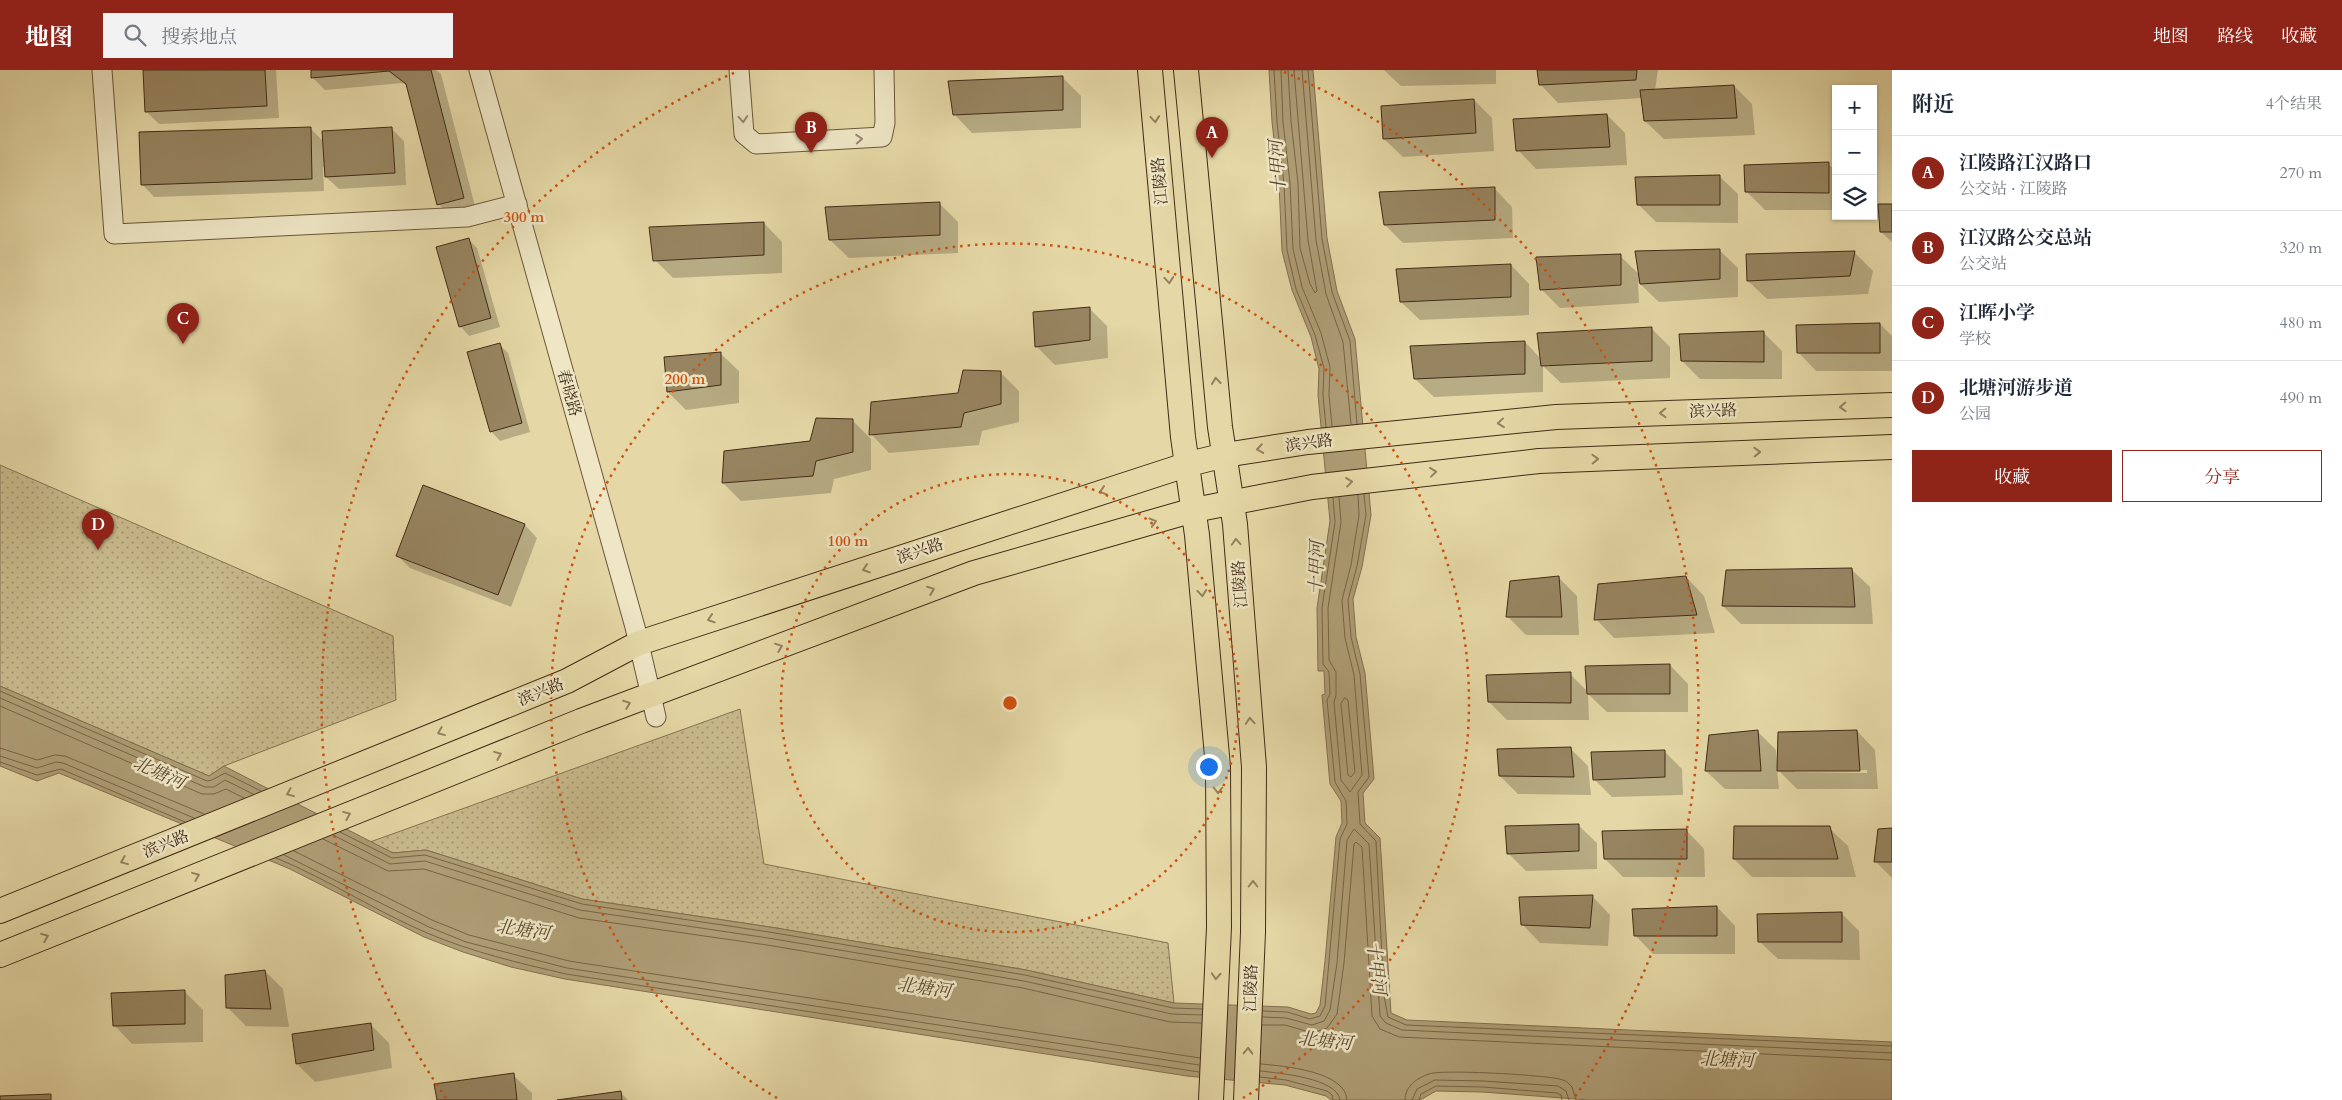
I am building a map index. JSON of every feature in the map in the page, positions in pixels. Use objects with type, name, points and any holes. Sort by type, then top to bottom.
[{"type":"main road","name":"江陵路","points":[[1150,70],[1184,437],[1194,510],[1218,767],[1219,927],[1210,1100]]},
{"type":"main road","name":"江陵路","points":[[1186,70],[1220,427],[1235,524],[1254,767],[1253,932],[1246,1100]]},
{"type":"main road","name":"滨兴路","points":[[0,911],[567,681],[638,643],[1189,464],[1225,455],[1308,442],[1556,417],[1892,406]]},
{"type":"main road","points":[[0,955],[581,721],[653,706],[974,574],[1194,510],[1312,487],[1539,461],[1892,447]]},
{"type":"street","points":[[102,70],[114,234],[467,217],[516,204]]},
{"type":"street","name":"春晓路","points":[[479,70],[638,643],[653,706]]},
{"type":"street","points":[[739,70],[744,134],[756,144],[882,137],[885,123],[884,70]]},
{"type":"shaded area","points":[[0,465],[393,636],[396,700],[224,766],[209,776],[0,686]]},
{"type":"shaded area","points":[[740,709],[764,864],[1168,943],[1174,1003],[1026,970],[770,927],[582,899],[426,850],[393,853],[370,842]]},
{"type":"water","points":[[1269,70],[1313,70],[1327,238],[1337,291],[1355,339],[1371,515],[1362,567],[1353,599],[1356,637],[1365,673],[1374,779],[1363,793],[1365,823],[1380,838],[1391,1013],[1407,1020],[1892,1042],[1892,1100],[1589,1100],[1483,1092],[1436,1091],[1420,1100],[1331,1100],[1326,1096],[1285,1085],[1187,1076],[565,979],[511,967],[424,937],[290,869],[59,773],[37,781],[0,766],[0,686],[209,776],[224,766],[393,853],[426,850],[582,899],[770,927],[1026,970],[1174,1003],[1288,1007],[1311,1014],[1316,1013],[1320,1005],[1325,961],[1336,837],[1342,823],[1341,801],[1330,784],[1322,695],[1325,694],[1324,671],[1318,671],[1317,608],[1330,521],[1318,395],[1319,369],[1311,337],[1292,290],[1282,251],[1279,184],[1272,122]]},
{"type":"building","points":[[143,70],[265,70],[267,106],[145,112]]},
{"type":"building","points":[[311,70],[431,70],[464,198],[437,205],[406,84],[389,71],[311,78]]},
{"type":"building","points":[[1537,70],[1637,70],[1636,80],[1539,85]]},
{"type":"building","points":[[1063,76],[1063,110],[953,115],[948,81]]},
{"type":"building","points":[[1734,85],[1737,118],[1644,121],[1640,90]]},
{"type":"building","points":[[1474,99],[1476,133],[1383,139],[1381,106]]},
{"type":"building","points":[[1607,114],[1610,147],[1516,151],[1513,119]]},
{"type":"building","points":[[311,127],[312,179],[141,185],[139,132]]},
{"type":"building","points":[[392,127],[395,173],[325,177],[322,131]]},
{"type":"building","points":[[1829,162],[1829,193],[1745,192],[1744,165]]},
{"type":"building","points":[[1720,175],[1720,205],[1637,205],[1635,177]]},
{"type":"building","points":[[1495,187],[1495,220],[1384,225],[1379,192]]},
{"type":"building","points":[[940,202],[940,235],[829,240],[825,207]]},
{"type":"building","points":[[1878,204],[1892,204],[1892,232],[1880,232]]},
{"type":"building","points":[[764,222],[764,255],[653,261],[649,227]]},
{"type":"building","points":[[469,238],[491,318],[459,327],[436,247]]},
{"type":"building","points":[[1720,249],[1720,279],[1640,284],[1635,251]]},
{"type":"building","points":[[1855,251],[1850,276],[1747,281],[1746,254]]},
{"type":"building","points":[[1621,254],[1621,285],[1540,290],[1536,257]]},
{"type":"building","points":[[1511,264],[1511,297],[1400,302],[1396,269]]},
{"type":"building","points":[[1090,307],[1090,340],[1035,347],[1033,312]]},
{"type":"building","points":[[1880,323],[1880,353],[1797,353],[1796,325]]},
{"type":"building","points":[[1652,327],[1652,361],[1541,366],[1537,333]]},
{"type":"building","points":[[1764,331],[1764,362],[1681,361],[1679,334]]},
{"type":"building","points":[[1525,341],[1525,374],[1414,379],[1410,346]]},
{"type":"building","points":[[500,343],[522,423],[490,432],[467,352]]},
{"type":"building","points":[[721,352],[721,385],[667,392],[664,357]]},
{"type":"building","points":[[963,370],[1001,371],[1001,404],[964,413],[961,427],[869,435],[871,402],[958,393]]},
{"type":"building","points":[[816,418],[853,419],[853,452],[816,461],[813,476],[722,483],[724,451],[810,441]]},
{"type":"building","points":[[423,485],[525,524],[498,595],[396,556]]},
{"type":"building","points":[[1852,568],[1855,607],[1722,606],[1726,570]]},
{"type":"building","points":[[1559,576],[1562,617],[1506,617],[1510,581]]},
{"type":"building","points":[[1686,576],[1697,615],[1594,620],[1598,584]]},
{"type":"building","points":[[1670,664],[1670,694],[1587,694],[1585,666]]},
{"type":"building","points":[[1571,672],[1571,703],[1488,702],[1486,675]]},
{"type":"building","points":[[1758,730],[1761,771],[1705,771],[1709,735]]},
{"type":"building","points":[[1857,730],[1860,771],[1777,771],[1778,732]]},
{"type":"building","points":[[1571,747],[1574,777],[1499,776],[1497,749]]},
{"type":"building","points":[[1665,750],[1665,777],[1593,780],[1591,752]]},
{"type":"building","points":[[1579,824],[1579,851],[1507,854],[1505,826]]},
{"type":"building","points":[[1734,826],[1830,826],[1838,859],[1733,859]]},
{"type":"building","points":[[1892,828],[1892,862],[1874,862],[1878,829]]},
{"type":"building","points":[[1687,829],[1687,859],[1604,859],[1602,831]]},
{"type":"building","points":[[1593,895],[1590,928],[1521,925],[1519,897]]},
{"type":"building","points":[[1717,906],[1717,936],[1634,936],[1632,909]]},
{"type":"building","points":[[1842,912],[1842,942],[1758,942],[1757,914]]},
{"type":"building","points":[[265,970],[271,1009],[226,1008],[225,975]]},
{"type":"building","points":[[185,990],[185,1024],[113,1026],[111,993]]},
{"type":"building","points":[[371,1023],[374,1050],[296,1064],[292,1034]]},
{"type":"building","points":[[514,1073],[517,1100],[437,1100],[434,1084]]},
{"type":"building","points":[[621,1091],[622,1100],[557,1100]]},
{"type":"building","points":[[51,1094],[51,1100],[0,1100],[0,1096]]},
{"type":"place","name":"江汉路公交总站","points":[[811,153]]},
{"type":"place","name":"江陵路江汉路口","points":[[1212,158]]},
{"type":"place","name":"江晖小学","points":[[183,344]]},
{"type":"place","name":"北塘河游步道","points":[[98,550]]},
{"type":"water label","name":"十甲河","points":[[1278,167]]},
{"type":"water label","name":"十甲河","points":[[1317,568]]},
{"type":"water label","name":"北塘河","points":[[159,773]]},
{"type":"water label","name":"北塘河","points":[[523,930]]},
{"type":"water label","name":"十甲河","points":[[1376,968]]},
{"type":"water label","name":"北塘河","points":[[924,988]]},
{"type":"water label","name":"北塘河","points":[[1325,1041]]},
{"type":"water label","name":"北塘河","points":[[1727,1060]]}]
